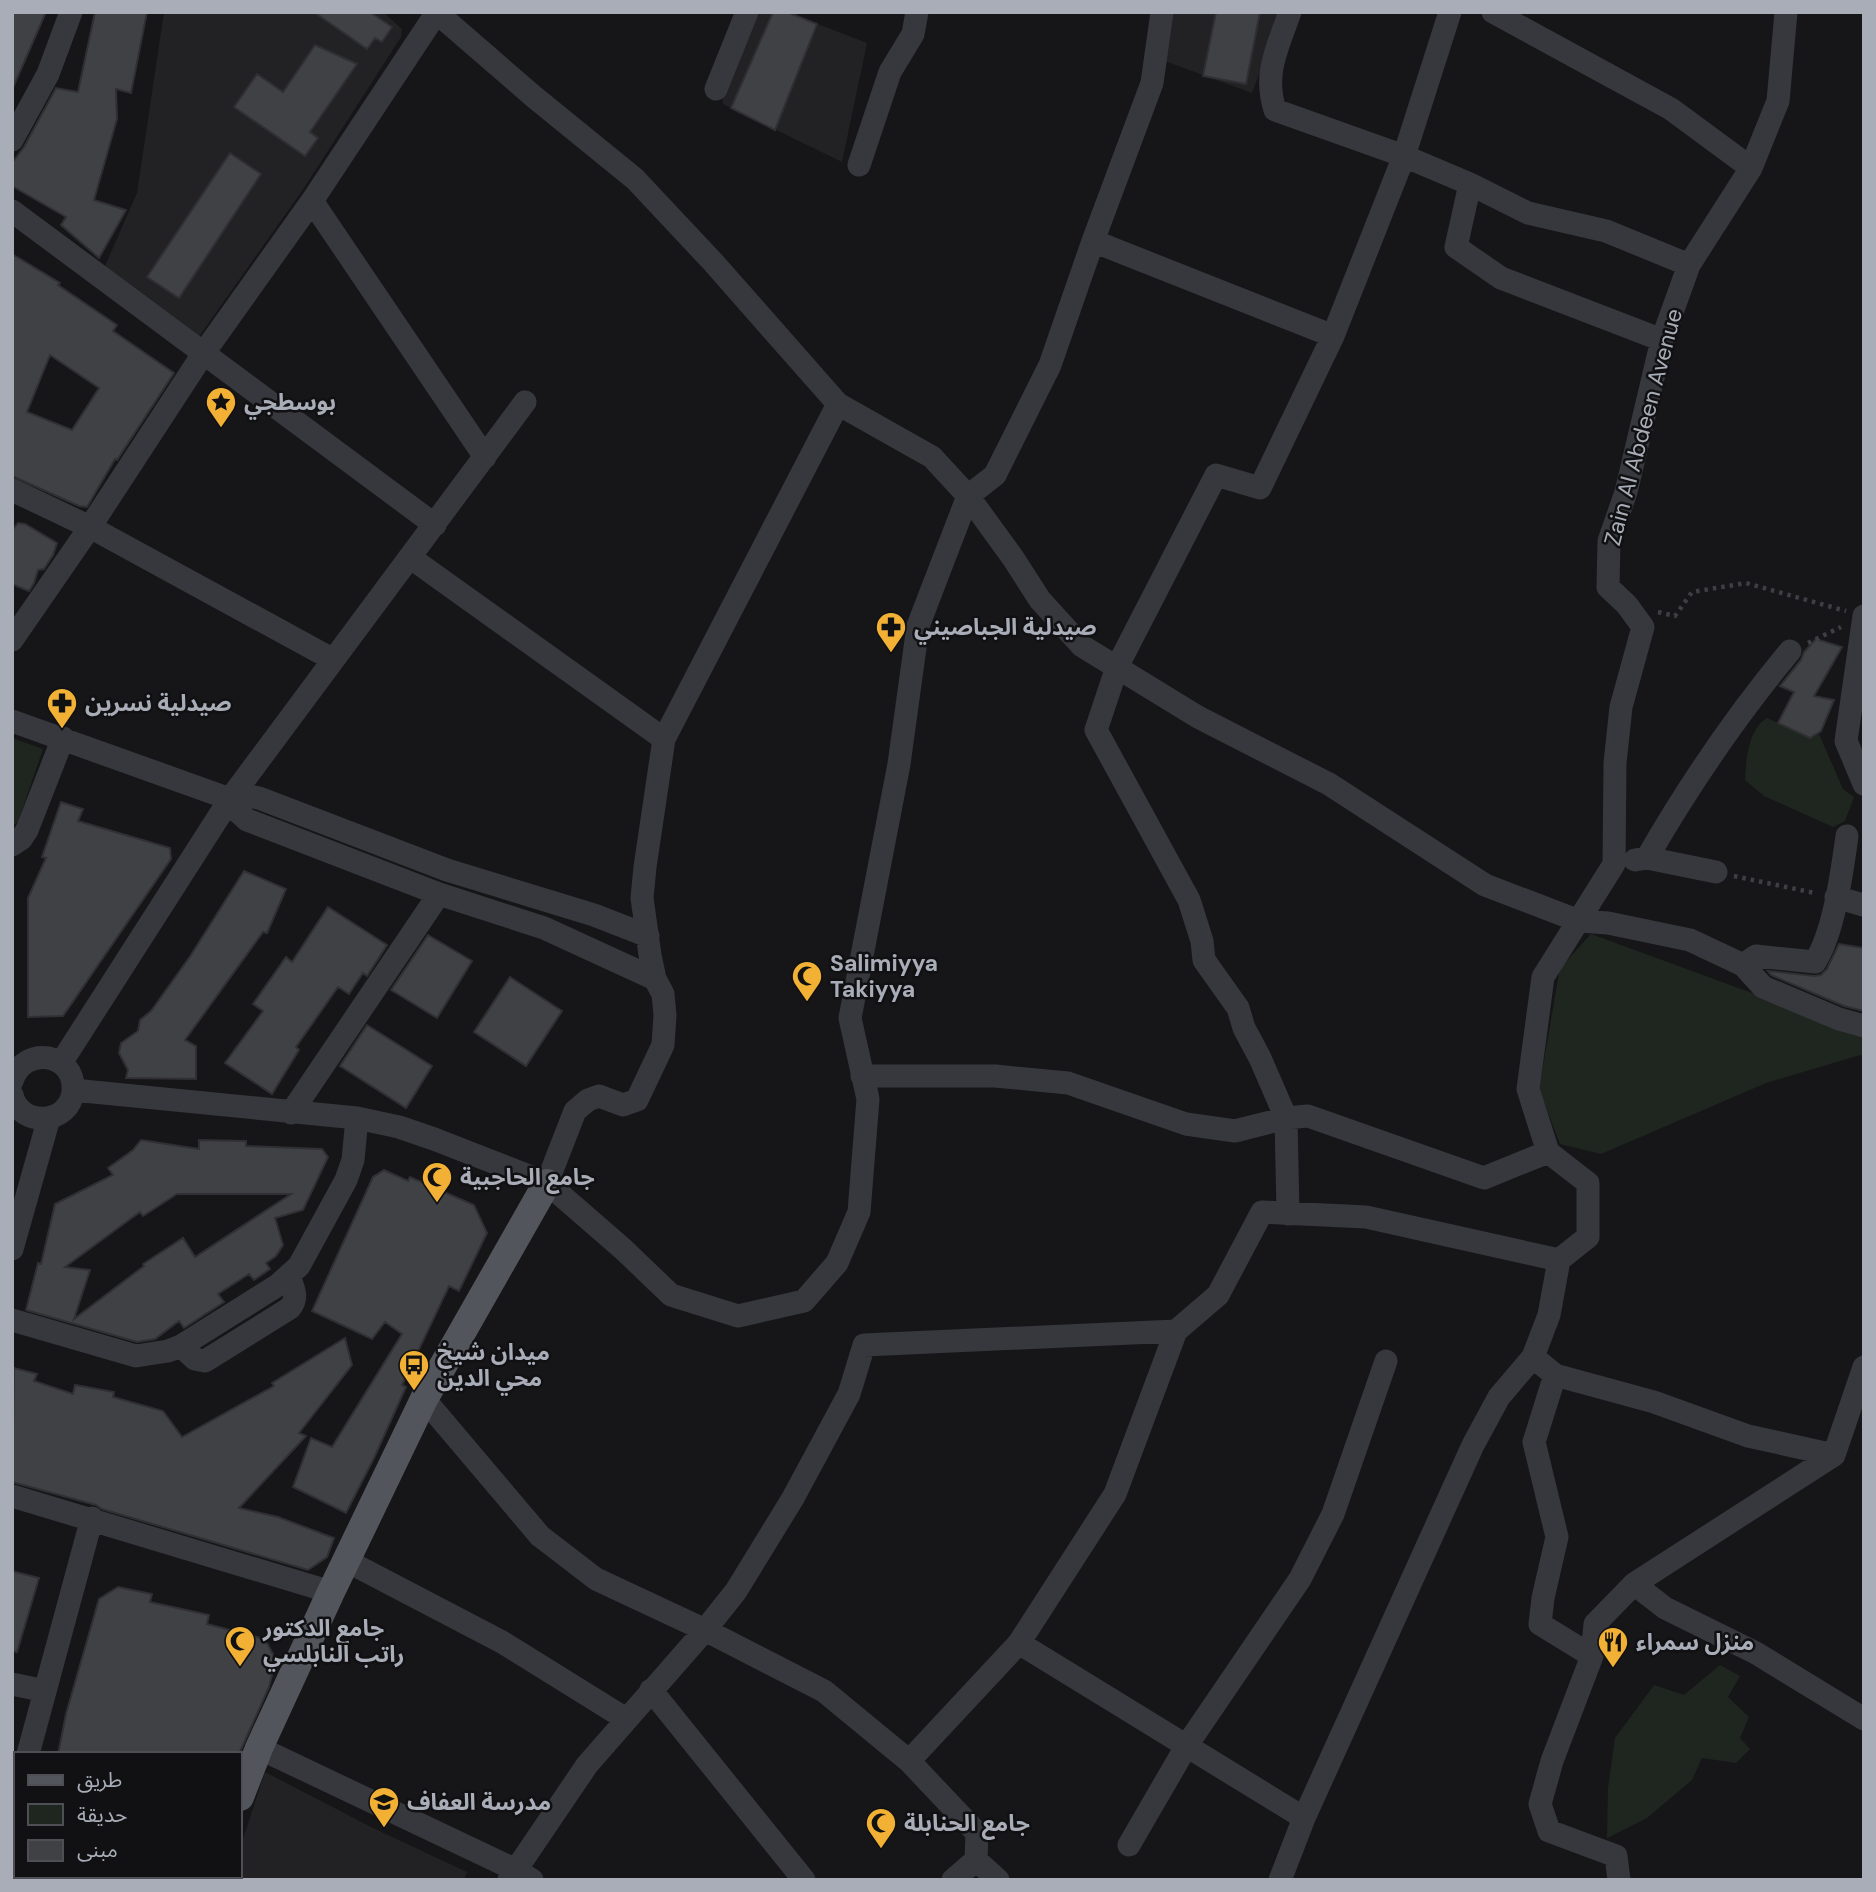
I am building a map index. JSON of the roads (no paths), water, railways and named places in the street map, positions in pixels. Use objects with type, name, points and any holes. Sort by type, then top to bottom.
[{"type":"main road","points":[[242,1792],[259,1748],[331,1592],[424,1399],[547,1184]]},
{"type":"street","points":[[12,140],[48,75],[71,12]]},
{"type":"street","points":[[12,640],[204,354],[312,201],[436,12],[635,179],[712,261],[838,404],[932,457],[968,496],[1040,600],[1082,646],[1198,717],[1329,784],[1485,885],[1579,921],[1608,923],[1690,940],[1743,965],[1763,987],[1839,1019],[1864,1026]]},
{"type":"street","points":[[716,89],[747,12]]},
{"type":"street","points":[[859,165],[890,72],[914,34],[916,12]]},
{"type":"street","points":[[73,1090],[357,1118],[399,1127],[547,1184],[623,1249],[670,1295],[738,1316],[803,1301],[837,1263],[859,1212],[868,1099],[850,1018],[899,764],[918,625],[968,496],[995,475],[1050,365],[1152,83],[1163,12]]},
{"type":"street","points":[[1290,12],[1270,69],[1269,92],[1275,110],[1404,156],[1470,184],[1528,213],[1606,230],[1689,265]]},
{"type":"street","points":[[1288,1214],[1286,1118],[1244,1028],[1238,1008],[1204,960],[1202,941],[1189,900],[1096,730],[1117,667],[1216,475],[1260,488],[1333,336],[1404,156],[1450,12]]},
{"type":"street","points":[[1493,12],[1671,109],[1751,168]]},
{"type":"street","name":"Zain Al Abdeen Avenue","points":[[1614,864],[1615,763],[1621,707],[1643,627],[1627,605],[1608,587],[1609,541],[1626,492],[1662,341],[1689,265],[1751,168],[1778,100],[1786,12]]},
{"type":"street","points":[[1470,184],[1456,247],[1501,278],[1662,341]]},
{"type":"street","points":[[312,201],[485,457]]},
{"type":"street","points":[[12,211],[435,526]]},
{"type":"street","points":[[1093,241],[1333,336]]},
{"type":"street","points":[[61,1063],[230,799],[332,659],[435,526],[524,402]]},
{"type":"street","points":[[547,1184],[575,1111],[587,1100],[599,1096],[622,1105],[637,1100],[663,1045],[663,995],[655,979],[642,898],[664,739],[838,404]]},
{"type":"street","points":[[12,490],[90,527],[332,659]]},
{"type":"street","points":[[411,558],[664,739]]},
{"type":"street","points":[[1855,616],[1846,741],[1864,784]]},
{"type":"street","points":[[1647,858],[1692,782],[1752,696],[1790,651]]},
{"type":"street","points":[[12,721],[230,799],[249,796],[259,798],[447,870],[570,908],[648,936]]},
{"type":"street","points":[[12,845],[21,839],[27,830],[63,738]]},
{"type":"street","points":[[230,799],[234,808],[247,820],[439,894],[560,935],[655,979]]},
{"type":"street","points":[[1743,965],[1756,956],[1815,962],[1836,897],[1847,836]]},
{"type":"street","points":[[1280,1880],[1304,1818],[1473,1445],[1499,1397],[1533,1357],[1549,1315],[1559,1260],[1588,1237],[1588,1183],[1548,1152],[1528,1089],[1543,977],[1614,864],[1647,858],[1716,873]]},
{"type":"street","points":[[291,1113],[439,894]]},
{"type":"street","points":[[1836,897],[1863,905]]},
{"type":"street","points":[[560,935],[570,908]]},
{"type":"street","points":[[12,1079],[18,1068],[28,1060],[50,1058],[68,1070],[73,1090],[66,1108],[50,1118],[28,1116],[19,1109],[12,1095]]},
{"type":"street","points":[[862,1076],[995,1076],[1068,1083],[1186,1124],[1235,1131],[1286,1118],[1308,1116],[1484,1178],[1548,1152]]},
{"type":"street","points":[[12,1249],[50,1118]]},
{"type":"street","points":[[12,1320],[136,1356],[181,1346],[289,1276],[308,1251],[346,1180],[353,1160],[357,1118]]},
{"type":"street","points":[[909,1761],[1019,1643],[1115,1493],[1176,1331],[1218,1295],[1262,1212],[1366,1217],[1559,1260]]},
{"type":"street","points":[[259,1748],[519,1876],[587,1765],[736,1591],[793,1498],[849,1394],[864,1345],[1176,1331]]},
{"type":"street","points":[[1533,1357],[1555,1375],[1654,1402],[1748,1436],[1834,1455]]},
{"type":"street","points":[[1129,1845],[1187,1745],[1300,1579],[1333,1514],[1386,1362]]},
{"type":"street","points":[[1619,1880],[1616,1856],[1549,1830],[1540,1804],[1552,1761],[1592,1656],[1595,1624],[1634,1584],[1834,1455],[1864,1367]]},
{"type":"street","points":[[1555,1375],[1534,1443],[1557,1537],[1540,1624],[1592,1656]]},
{"type":"street","points":[[424,1399],[540,1536],[596,1579],[705,1630],[824,1691],[909,1761],[977,1833],[976,1860],[953,1880]]},
{"type":"street","points":[[12,1496],[331,1592]]},
{"type":"street","points":[[29,1752],[92,1518]]},
{"type":"street","points":[[346,1561],[502,1642],[626,1719]]},
{"type":"street","points":[[1634,1584],[1665,1608],[1756,1653],[1864,1719]]},
{"type":"street","points":[[1019,1643],[1304,1818]]},
{"type":"street","points":[[12,1684],[45,1691]]},
{"type":"street","points":[[651,1690],[804,1880]]},
{"type":"street","points":[[976,1860],[998,1880]]},
{"type":"place","name":"بوسطجي","points":[[221,429]]},
{"type":"place","name":"صيدلية الجباصيني","points":[[891,654]]},
{"type":"place","name":"صيدلية نسرين","points":[[62,730]]},
{"type":"place","name":"Salimiyya Takiyya","points":[[807,1003]]},
{"type":"place","name":"جامع الحاجبية","points":[[437,1204]]},
{"type":"place","name":"ميدان شيخ محي الدين","points":[[414,1392]]},
{"type":"place","name":"جامع الدكتور راتب النابلسي","points":[[240,1668]]},
{"type":"place","name":"منزل سمراء","points":[[1613,1669]]},
{"type":"place","name":"مدرسة العفاف","points":[[384,1829]]},
{"type":"place","name":"جامع الحنابلة","points":[[881,1850]]}]
